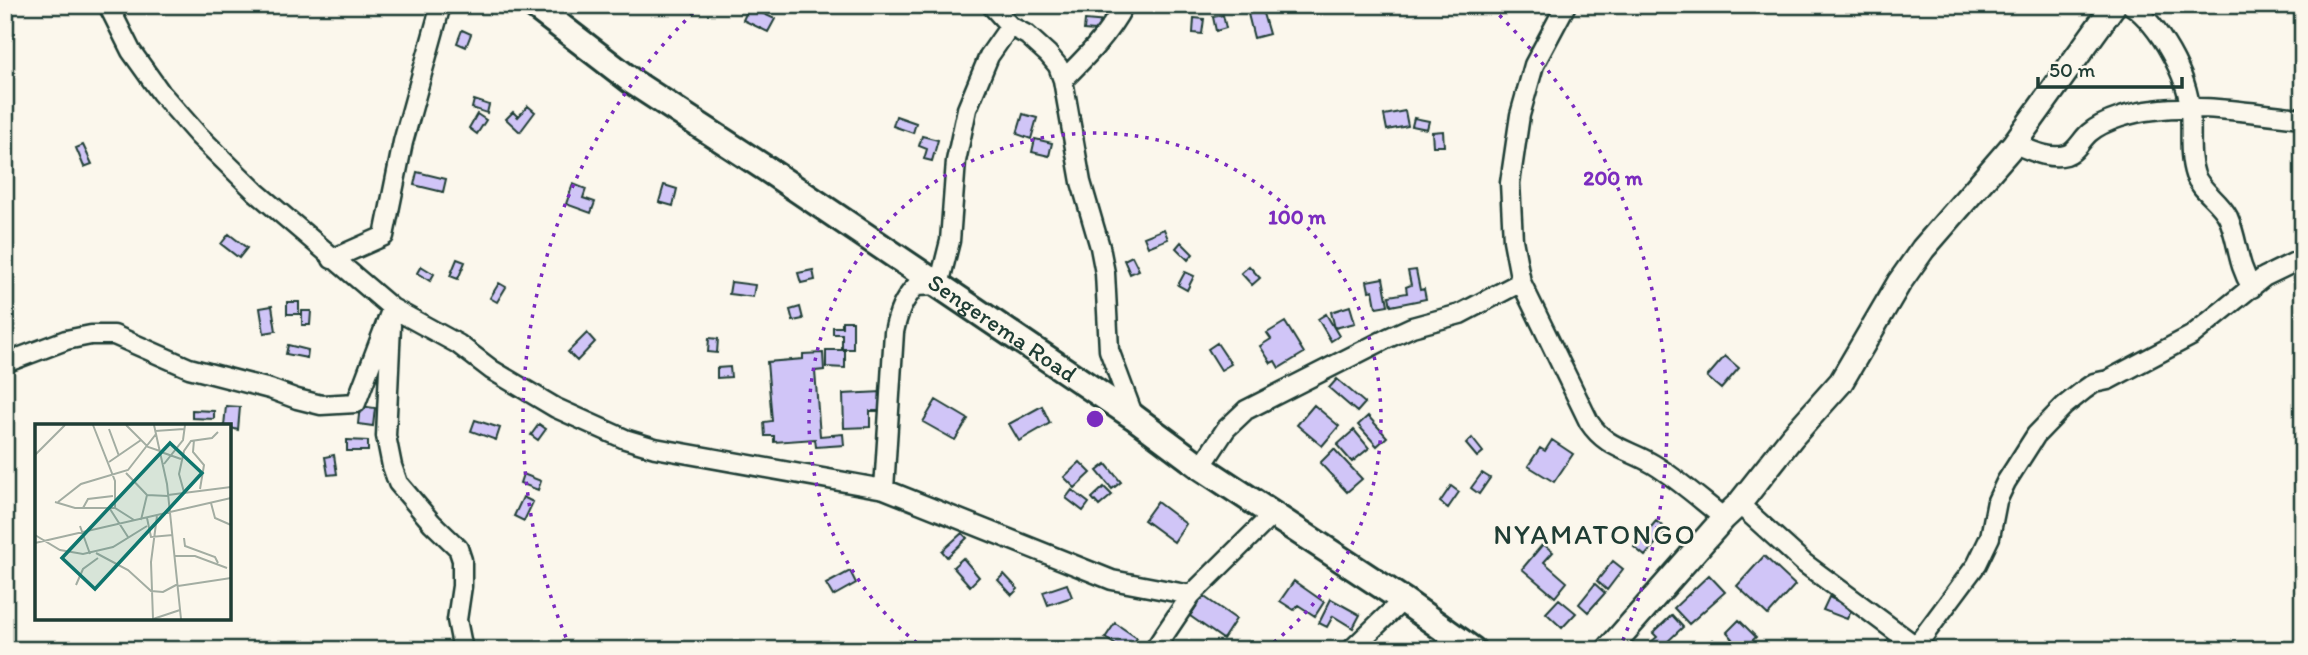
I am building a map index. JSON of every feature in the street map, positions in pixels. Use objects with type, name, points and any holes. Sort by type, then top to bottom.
[{"type":"main road","name":"Sengerema Road","points":[[533,5],[634,82],[1134,417],[1201,467],[1403,600],[1473,650]]},
{"type":"street","points":[[108,5],[131,51],[162,93],[198,135],[256,192],[392,307],[458,344],[492,370],[556,408],[625,439],[655,448],[884,489],[1112,580],[1191,595]]},
{"type":"street","points":[[331,258],[384,236],[403,142],[441,5]]},
{"type":"street","points":[[991,5],[1010,26],[1027,35],[1048,54],[1058,66],[1063,80],[1081,182],[1105,273],[1109,350],[1134,417]]},
{"type":"street","points":[[1063,80],[1094,49],[1114,24],[1124,5]]},
{"type":"street","points":[[1566,5],[1534,65],[1520,116],[1510,183],[1513,240],[1521,282],[1589,422],[1608,443],[1654,465],[1732,511],[1919,648],[1977,564],[1990,537],[1997,501],[2006,482],[2036,435],[2064,405],[2084,390],[2191,336],[2264,277],[2303,258]]},
{"type":"street","points":[[1608,650],[1732,511],[1840,382],[1899,282],[1923,249],[2014,145],[2114,5]]},
{"type":"street","points":[[2131,5],[2157,30],[2182,80],[2190,108],[2190,141],[2196,178],[2227,216],[2242,272],[2252,288]]},
{"type":"street","points":[[884,489],[894,332],[898,312],[906,296],[916,286],[939,285],[950,241],[956,161],[967,109],[989,56],[1010,26]]},
{"type":"street","points":[[2014,145],[2040,154],[2068,155],[2089,132],[2120,118],[2153,110],[2190,108],[2303,118]]},
{"type":"street","points":[[1201,467],[1226,429],[1246,410],[1388,338],[1412,327],[1461,314],[1521,282]]},
{"type":"street","points":[[5,363],[66,340],[91,335],[114,335],[189,368],[270,389],[297,399],[321,405],[356,403],[392,307]]},
{"type":"street","points":[[392,307],[386,436],[392,466],[398,484],[458,548],[462,560],[462,586],[457,620],[463,650]]},
{"type":"street","points":[[1154,650],[1191,595],[1272,515]]},
{"type":"street","points":[[1351,650],[1403,600]]},
{"type":"building","points":[[749,7],[775,19],[768,32],[743,20]]},
{"type":"building","points":[[1262,10],[1269,34],[1254,38],[1248,14]]},
{"type":"building","points":[[1223,15],[1226,28],[1216,31],[1213,17]]},
{"type":"building","points":[[1194,18],[1204,19],[1202,34],[1193,33]]},
{"type":"building","points":[[1085,20],[1107,22],[1106,32],[1084,30]]},
{"type":"building","points":[[462,30],[471,34],[466,47],[457,43]]},
{"type":"building","points":[[474,100],[489,105],[487,113],[472,108]]},
{"type":"building","points":[[528,106],[535,112],[520,132],[506,119],[513,112],[518,117]]},
{"type":"building","points":[[1405,111],[1408,126],[1387,130],[1384,115]]},
{"type":"building","points":[[477,114],[486,120],[477,134],[469,128]]},
{"type":"building","points":[[1023,114],[1037,118],[1031,139],[1017,134]]},
{"type":"building","points":[[896,116],[916,123],[913,133],[893,126]]},
{"type":"building","points":[[1414,118],[1429,121],[1427,129],[1412,126]]},
{"type":"building","points":[[1443,131],[1444,146],[1433,146],[1432,132]]},
{"type":"building","points":[[922,136],[938,140],[932,161],[924,159],[927,149],[919,146]]},
{"type":"building","points":[[1035,139],[1052,143],[1049,156],[1032,152]]},
{"type":"building","points":[[83,145],[92,164],[84,167],[76,148]]},
{"type":"building","points":[[417,172],[446,179],[443,192],[414,185]]},
{"type":"building","points":[[573,184],[586,189],[583,198],[595,202],[591,213],[566,204]]},
{"type":"building","points":[[664,185],[677,189],[673,206],[659,202]]},
{"type":"building","points":[[1164,229],[1168,239],[1148,247],[1144,237]]},
{"type":"building","points":[[229,234],[247,248],[239,258],[221,244]]},
{"type":"building","points":[[1181,242],[1193,254],[1188,260],[1176,248]]},
{"type":"building","points":[[1132,256],[1139,270],[1130,274],[1124,260]]},
{"type":"building","points":[[457,259],[465,262],[458,279],[450,276]]},
{"type":"building","points":[[421,266],[434,274],[430,281],[417,273]]},
{"type":"building","points":[[1249,266],[1260,278],[1252,285],[1241,273]]},
{"type":"building","points":[[813,270],[815,280],[801,283],[798,273]]},
{"type":"building","points":[[1416,270],[1420,290],[1424,289],[1426,299],[1391,306],[1389,296],[1407,293],[1406,287],[1411,285],[1408,271]]},
{"type":"building","points":[[1185,272],[1194,276],[1187,290],[1178,285]]},
{"type":"building","points":[[1383,278],[1388,305],[1376,307],[1373,290],[1369,291],[1367,281]]},
{"type":"building","points":[[731,282],[755,285],[753,297],[729,294]]},
{"type":"building","points":[[499,283],[506,287],[497,302],[490,298]]},
{"type":"building","points":[[287,302],[299,302],[299,314],[287,314]]},
{"type":"building","points":[[272,306],[276,331],[264,333],[260,308]]},
{"type":"building","points":[[1350,306],[1355,323],[1335,328],[1331,312]]},
{"type":"building","points":[[800,307],[803,319],[793,321],[790,310]]},
{"type":"building","points":[[302,311],[311,311],[310,325],[302,325]]},
{"type":"building","points":[[1326,314],[1339,336],[1331,341],[1318,319]]},
{"type":"building","points":[[842,321],[853,321],[853,349],[842,349],[842,334],[833,334],[833,327],[842,327]]},
{"type":"building","points":[[1285,322],[1304,353],[1279,368],[1275,361],[1271,363],[1260,346],[1271,339],[1267,333]]},
{"type":"building","points":[[587,333],[595,342],[577,361],[568,352]]},
{"type":"building","points":[[709,338],[718,339],[717,353],[708,352]]},
{"type":"building","points":[[1217,343],[1231,364],[1221,370],[1208,349]]},
{"type":"building","points":[[288,345],[308,350],[307,358],[286,354]]},
{"type":"building","points":[[826,350],[845,350],[845,368],[826,367]]},
{"type":"building","points":[[823,353],[824,370],[815,371],[820,436],[843,434],[844,445],[816,447],[815,439],[774,442],[774,436],[765,436],[764,422],[772,421],[767,362],[803,359],[803,354]]},
{"type":"building","points":[[1725,356],[1739,368],[1721,389],[1707,377]]},
{"type":"building","points":[[730,367],[731,377],[717,378],[717,368]]},
{"type":"building","points":[[1337,379],[1365,403],[1357,412],[1329,388]]},
{"type":"building","points":[[882,392],[883,411],[870,411],[870,427],[844,428],[843,394]]},
{"type":"building","points":[[936,400],[968,419],[955,440],[923,422]]},
{"type":"building","points":[[1314,405],[1339,426],[1322,446],[1297,425]]},
{"type":"building","points":[[226,406],[240,407],[238,430],[231,428],[231,424],[224,424]]},
{"type":"building","points":[[360,406],[375,408],[373,426],[358,424]]},
{"type":"building","points":[[1042,406],[1050,423],[1019,441],[1009,424]]},
{"type":"building","points":[[192,410],[214,411],[214,419],[192,418]]},
{"type":"building","points":[[1368,416],[1387,437],[1377,446],[1358,425]]},
{"type":"building","points":[[475,420],[500,428],[496,440],[471,431]]},
{"type":"building","points":[[539,424],[546,429],[538,440],[531,435]]},
{"type":"building","points":[[1354,430],[1369,448],[1352,462],[1337,445]]},
{"type":"building","points":[[1472,438],[1483,452],[1477,457],[1466,444]]},
{"type":"building","points":[[347,440],[368,441],[368,451],[347,451]]},
{"type":"building","points":[[1552,440],[1573,454],[1554,482],[1528,466],[1540,448],[1545,451]]},
{"type":"building","points":[[1334,449],[1362,479],[1347,492],[1320,463]]},
{"type":"building","points":[[334,455],[337,474],[328,475],[325,457]]},
{"type":"building","points":[[1080,462],[1091,473],[1075,488],[1064,477]]},
{"type":"building","points":[[1106,464],[1121,482],[1112,489],[1097,471]]},
{"type":"building","points":[[1482,473],[1490,478],[1479,494],[1471,488]]},
{"type":"building","points":[[523,474],[541,481],[538,490],[520,483]]},
{"type":"building","points":[[1451,486],[1459,492],[1448,508],[1440,502]]},
{"type":"building","points":[[1104,487],[1112,495],[1099,506],[1092,498]]},
{"type":"building","points":[[1072,490],[1089,503],[1083,511],[1066,498]]},
{"type":"building","points":[[523,497],[533,502],[524,521],[514,516]]},
{"type":"building","points":[[1157,502],[1186,524],[1174,542],[1144,520]]},
{"type":"building","points":[[1656,521],[1667,530],[1645,556],[1634,547]]},
{"type":"building","points":[[962,533],[967,538],[947,557],[942,551]]},
{"type":"building","points":[[1543,544],[1553,552],[1544,562],[1567,582],[1555,597],[1522,569]]},
{"type":"building","points":[[1764,556],[1795,585],[1768,615],[1737,586]]},
{"type":"building","points":[[963,558],[979,577],[970,586],[953,567]]},
{"type":"building","points":[[1613,561],[1623,569],[1607,590],[1597,581]]},
{"type":"building","points":[[850,571],[856,583],[833,596],[826,584]]},
{"type":"building","points":[[1004,574],[1018,589],[1012,595],[998,580]]},
{"type":"building","points":[[1709,575],[1725,592],[1689,624],[1674,608]]},
{"type":"building","points":[[1294,581],[1324,602],[1315,616],[1298,605],[1294,610],[1280,601]]},
{"type":"building","points":[[1067,584],[1072,597],[1048,605],[1043,592]]},
{"type":"building","points":[[1595,584],[1605,593],[1588,612],[1579,604]]},
{"type":"building","points":[[1203,596],[1236,619],[1223,639],[1190,616]]},
{"type":"building","points":[[1829,597],[1852,608],[1847,619],[1823,610]]},
{"type":"building","points":[[1331,599],[1360,615],[1353,628],[1333,616],[1327,627],[1319,623]]},
{"type":"building","points":[[1559,599],[1576,613],[1562,628],[1546,613]]},
{"type":"building","points":[[1672,615],[1683,627],[1665,644],[1671,650],[1658,650],[1651,642],[1657,637],[1653,633]]},
{"type":"building","points":[[1739,620],[1756,637],[1743,650],[1703,650],[1713,640],[1722,649],[1733,639],[1727,632]]},
{"type":"building","points":[[1115,623],[1137,638],[1129,650],[1124,650],[1105,638]]},
{"type":"building","points":[[1909,632],[1930,650],[1880,650],[1891,636]]},
{"type":"district","name":"NYAMATONGO","points":[[1595,534]]}]
